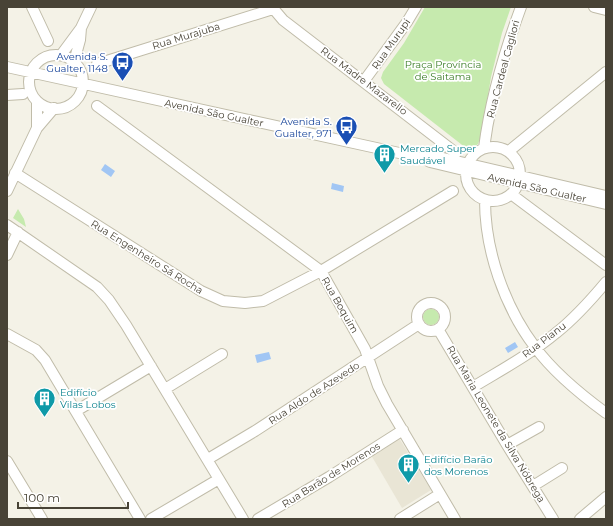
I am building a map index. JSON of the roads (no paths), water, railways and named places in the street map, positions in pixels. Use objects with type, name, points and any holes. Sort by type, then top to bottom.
[{"type":"street","points":[[32,7],[48,41]]},
{"type":"street","points":[[74,62],[82,28],[91,7]]},
{"type":"street","name":"Rua Murupi","points":[[364,81],[403,29],[416,7]]},
{"type":"street","name":"Rua Cardeal Cagliori","points":[[484,148],[486,131],[504,61],[521,7]]},
{"type":"street","points":[[594,7],[606,10]]},
{"type":"street","name":"Rua Madre Mazarello","points":[[273,8],[283,20],[456,153]]},
{"type":"street","name":"Rua Murajuba","points":[[97,64],[273,8]]},
{"type":"street","points":[[61,55],[82,28]]},
{"type":"street","points":[[61,55],[74,62],[82,74],[83,84],[78,97],[67,106],[54,108],[45,106],[37,101],[30,88],[29,80],[35,65],[48,56],[61,55]]},
{"type":"street","name":"Avenida São Gualter","points":[[7,67],[422,158],[430,162],[467,168],[519,180],[606,204]]},
{"type":"street","points":[[519,180],[511,194],[499,200],[485,200],[476,195],[470,187],[466,176],[467,168],[476,153],[484,148],[493,146],[505,149],[606,72]]},
{"type":"street","points":[[7,94],[23,94]]},
{"type":"street","points":[[37,101],[37,128]]},
{"type":"street","name":"Rua Boquim","points":[[97,106],[321,271],[369,357],[378,386],[402,430],[455,519]]},
{"type":"street","points":[[7,191],[37,128],[54,108]]},
{"type":"street","name":"Rua Cardeal Cagliori","points":[[486,131],[518,162],[519,180]]},
{"type":"street","name":"Rua Engenheiro Sá Rocha","points":[[15,173],[170,273],[201,291],[223,301],[245,303],[263,301],[321,271],[453,191]]},
{"type":"street","name":"Avenida São Gualter","points":[[519,180],[606,196]]},
{"type":"street","points":[[511,194],[606,265]]},
{"type":"street","points":[[485,200],[485,215],[490,245],[503,290],[519,322],[535,348],[549,364],[568,382],[606,413]]},
{"type":"street","points":[[7,225],[97,287],[114,306],[243,519]]},
{"type":"street","points":[[7,256],[18,232]]},
{"type":"street","name":"Rua Pianu","points":[[473,388],[535,348],[567,323],[606,282]]},
{"type":"street","points":[[432,304],[437,305],[444,312],[445,316],[442,326],[438,329],[430,331],[422,328],[419,324],[418,314],[423,306],[432,304]]},
{"type":"street","name":"Rua Aldo de Azevedo","points":[[208,460],[419,324]]},
{"type":"street","name":"Rua Maria Leonete da Silva Nóbrega","points":[[438,329],[553,519]]},
{"type":"street","points":[[7,334],[36,350],[45,360],[140,519]]},
{"type":"street","points":[[165,389],[222,354]]},
{"type":"street","points":[[76,411],[151,366]]},
{"type":"street","points":[[507,445],[539,427]]},
{"type":"street","name":"Rua Barão de Morenos","points":[[258,519],[402,430]]},
{"type":"street","points":[[7,461],[42,519]]},
{"type":"street","points":[[533,486],[562,468]]},
{"type":"street","points":[[151,519],[219,479]]},
{"type":"street","points":[[400,519],[440,494]]},
{"type":"street","points":[[580,519],[606,497]]},
{"type":"water","points":[[105,164],[115,171],[111,177],[101,170]]},
{"type":"water","points":[[332,183],[344,186],[343,192],[331,189]]},
{"type":"water","points":[[515,342],[518,347],[508,353],[505,348]]},
{"type":"water","points":[[269,352],[271,359],[257,363],[255,355]]},
{"type":"place","name":"Avenida S. Gualter, 1148","points":[[123,82]]},
{"type":"place","name":"Avenida S. Gualter, 971","points":[[347,146]]},
{"type":"place","name":"Mercado Super Saudável","points":[[385,174]]},
{"type":"place","name":"Edifício Vilas Lobos","points":[[44,418]]},
{"type":"place","name":"Edifício Barão dos Morenos","points":[[408,484]]},
{"type":"park label","name":"Praça Província de Saitama","points":[[443,70]]}]
